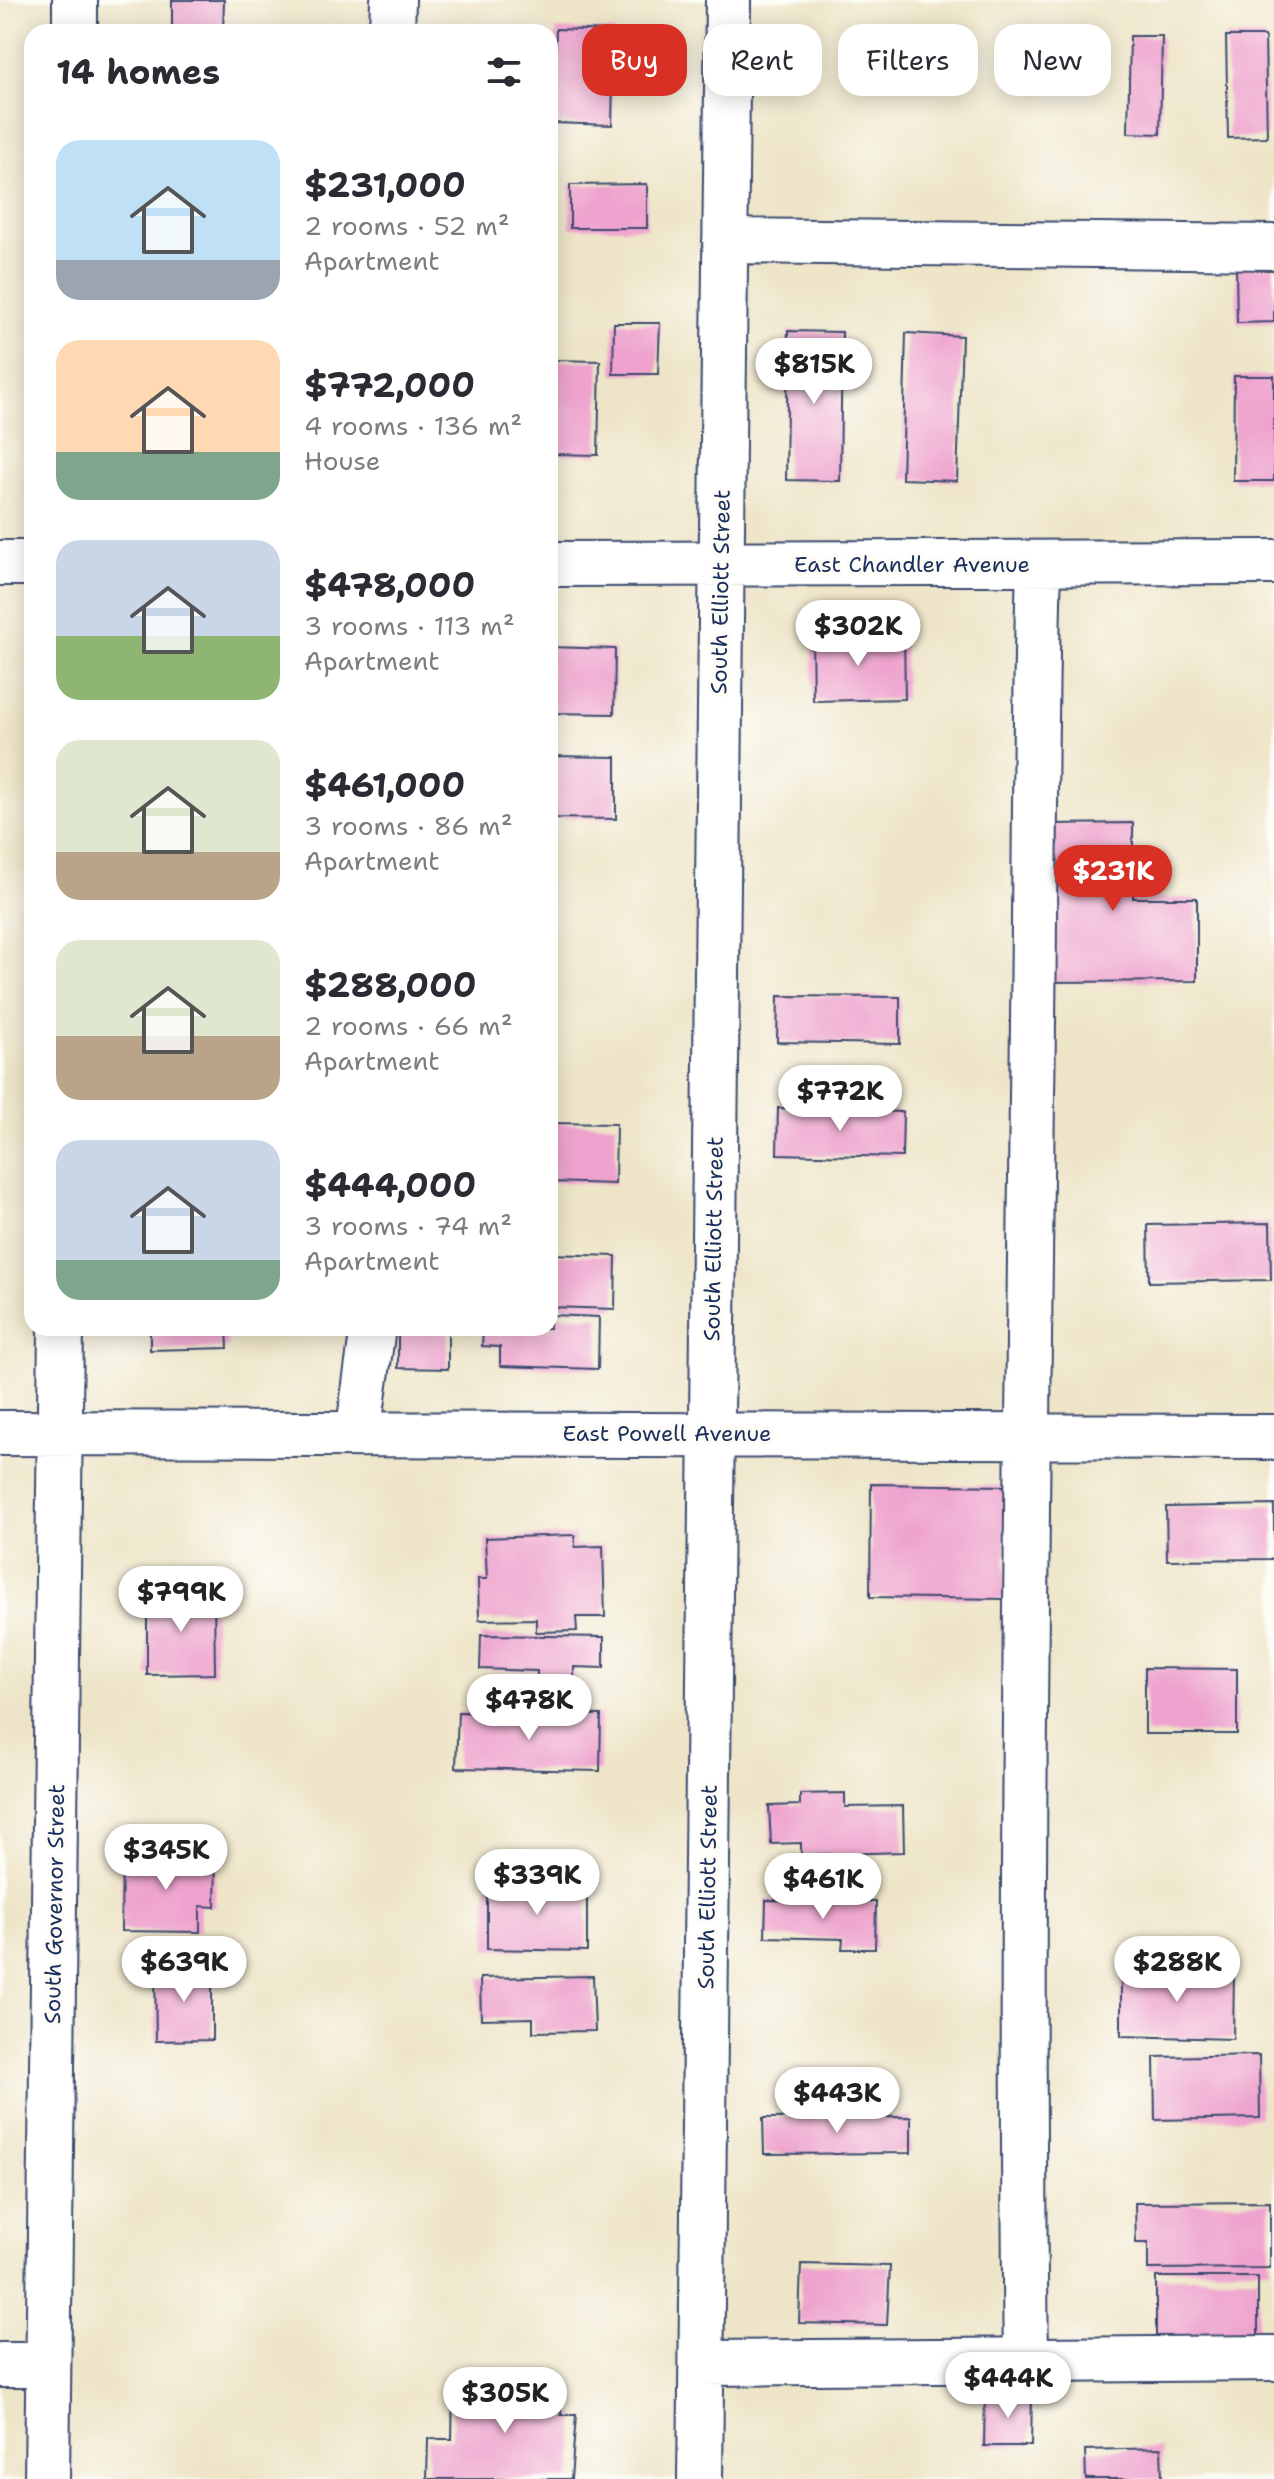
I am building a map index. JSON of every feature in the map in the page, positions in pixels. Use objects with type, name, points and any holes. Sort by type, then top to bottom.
[{"type":"street","points":[[75,0],[75,24]]},
{"type":"street","points":[[392,24],[393,0]]},
{"type":"street","name":"South Elliott Street","points":[[700,2479],[728,0]]},
{"type":"street","points":[[725,241],[1274,247]]},
{"type":"street","name":"East Chandler Avenue","points":[[558,564],[1274,562]]},
{"type":"street","points":[[0,563],[24,563]]},
{"type":"street","points":[[1026,2361],[1022,2045],[1026,1435],[1039,563]]},
{"type":"street","name":"South Governor Street","points":[[47,2479],[61,1336]]},
{"type":"street","points":[[358,1434],[372,1336]]},
{"type":"street","name":"East Powell Avenue","points":[[0,1433],[1274,1437]]},
{"type":"street","points":[[702,2363],[1274,2358]]},
{"type":"street","points":[[0,2365],[48,2365]]},
{"type":"building","points":[[172,0],[224,0],[223,24],[172,24]]},
{"type":"building","points":[[558,29],[582,30],[582,96],[613,96],[612,125],[558,123]]},
{"type":"building","points":[[1130,36],[1162,36],[1160,134],[1128,133]]},
{"type":"building","points":[[1226,36],[1265,36],[1267,137],[1228,138]]},
{"type":"building","points":[[647,184],[647,228],[570,228],[570,185]]},
{"type":"building","points":[[1274,266],[1274,322],[1237,323],[1236,267]]},
{"type":"building","points":[[614,323],[660,323],[658,374],[613,374]]},
{"type":"building","points":[[788,331],[842,332],[840,481],[786,480]]},
{"type":"building","points":[[906,333],[962,336],[957,481],[902,479]]},
{"type":"building","points":[[558,360],[600,361],[598,455],[558,454]]},
{"type":"building","points":[[1234,376],[1274,376],[1274,481],[1233,481]]},
{"type":"building","points":[[904,634],[905,699],[813,701],[812,636]]},
{"type":"building","points":[[558,647],[615,649],[614,714],[558,713]]},
{"type":"building","points":[[558,756],[616,757],[616,819],[558,818]]},
{"type":"building","points":[[1133,823],[1133,898],[1197,898],[1197,981],[1051,982],[1051,824]]},
{"type":"building","points":[[778,996],[900,997],[900,1044],[777,1042]]},
{"type":"building","points":[[778,1108],[903,1112],[902,1157],[777,1154]]},
{"type":"building","points":[[558,1123],[616,1124],[615,1184],[558,1182]]},
{"type":"building","points":[[1270,1223],[1271,1280],[1149,1282],[1148,1225]]},
{"type":"building","points":[[558,1254],[616,1256],[615,1309],[558,1307]]},
{"type":"building","points":[[558,1315],[599,1317],[598,1369],[500,1366],[500,1347],[482,1346],[483,1336],[558,1336]]},
{"type":"building","points":[[150,1336],[227,1336],[228,1348],[150,1350]]},
{"type":"building","points":[[398,1336],[448,1336],[448,1369],[398,1368]]},
{"type":"building","points":[[871,1484],[1006,1486],[1005,1599],[870,1597]]},
{"type":"building","points":[[1274,1505],[1274,1559],[1167,1560],[1166,1507]]},
{"type":"building","points":[[575,1535],[575,1547],[603,1546],[605,1617],[576,1617],[577,1631],[536,1632],[536,1619],[479,1620],[478,1579],[487,1579],[485,1538]]},
{"type":"building","points":[[147,1594],[214,1594],[215,1674],[147,1675]]},
{"type":"building","points":[[481,1635],[604,1637],[604,1668],[574,1667],[574,1684],[537,1683],[537,1671],[480,1669]]},
{"type":"building","points":[[1145,1668],[1237,1669],[1237,1734],[1145,1734]]},
{"type":"building","points":[[458,1712],[601,1715],[600,1771],[456,1768]]},
{"type":"building","points":[[845,1793],[845,1807],[903,1806],[904,1852],[801,1855],[801,1843],[771,1844],[769,1806],[800,1805],[800,1794]]},
{"type":"building","points":[[122,1854],[216,1855],[215,1907],[200,1906],[200,1932],[121,1931]]},
{"type":"building","points":[[487,1884],[587,1885],[587,1951],[487,1949]]},
{"type":"building","points":[[766,1900],[876,1902],[875,1949],[842,1949],[843,1939],[765,1937]]},
{"type":"building","points":[[212,1967],[212,2040],[156,2041],[155,1968]]},
{"type":"building","points":[[1121,1970],[1234,1972],[1233,2039],[1121,2036]]},
{"type":"building","points":[[593,1976],[595,2031],[533,2032],[533,2018],[481,2019],[480,1978]]},
{"type":"building","points":[[1259,2055],[1260,2118],[1155,2120],[1154,2057]]},
{"type":"building","points":[[911,2117],[911,2153],[764,2154],[763,2118]]},
{"type":"building","points":[[1270,2202],[1270,2268],[1148,2269],[1148,2243],[1136,2243],[1135,2203]]},
{"type":"building","points":[[801,2264],[890,2266],[887,2325],[799,2323]]},
{"type":"building","points":[[1156,2277],[1258,2277],[1258,2340],[1156,2341]]},
{"type":"building","points":[[453,2384],[561,2386],[561,2415],[576,2415],[571,2479],[427,2479],[428,2439],[452,2439]]},
{"type":"building","points":[[985,2394],[1032,2394],[1031,2446],[984,2446]]},
{"type":"building","points":[[1161,2448],[1162,2479],[1086,2479],[1085,2450]]}]
